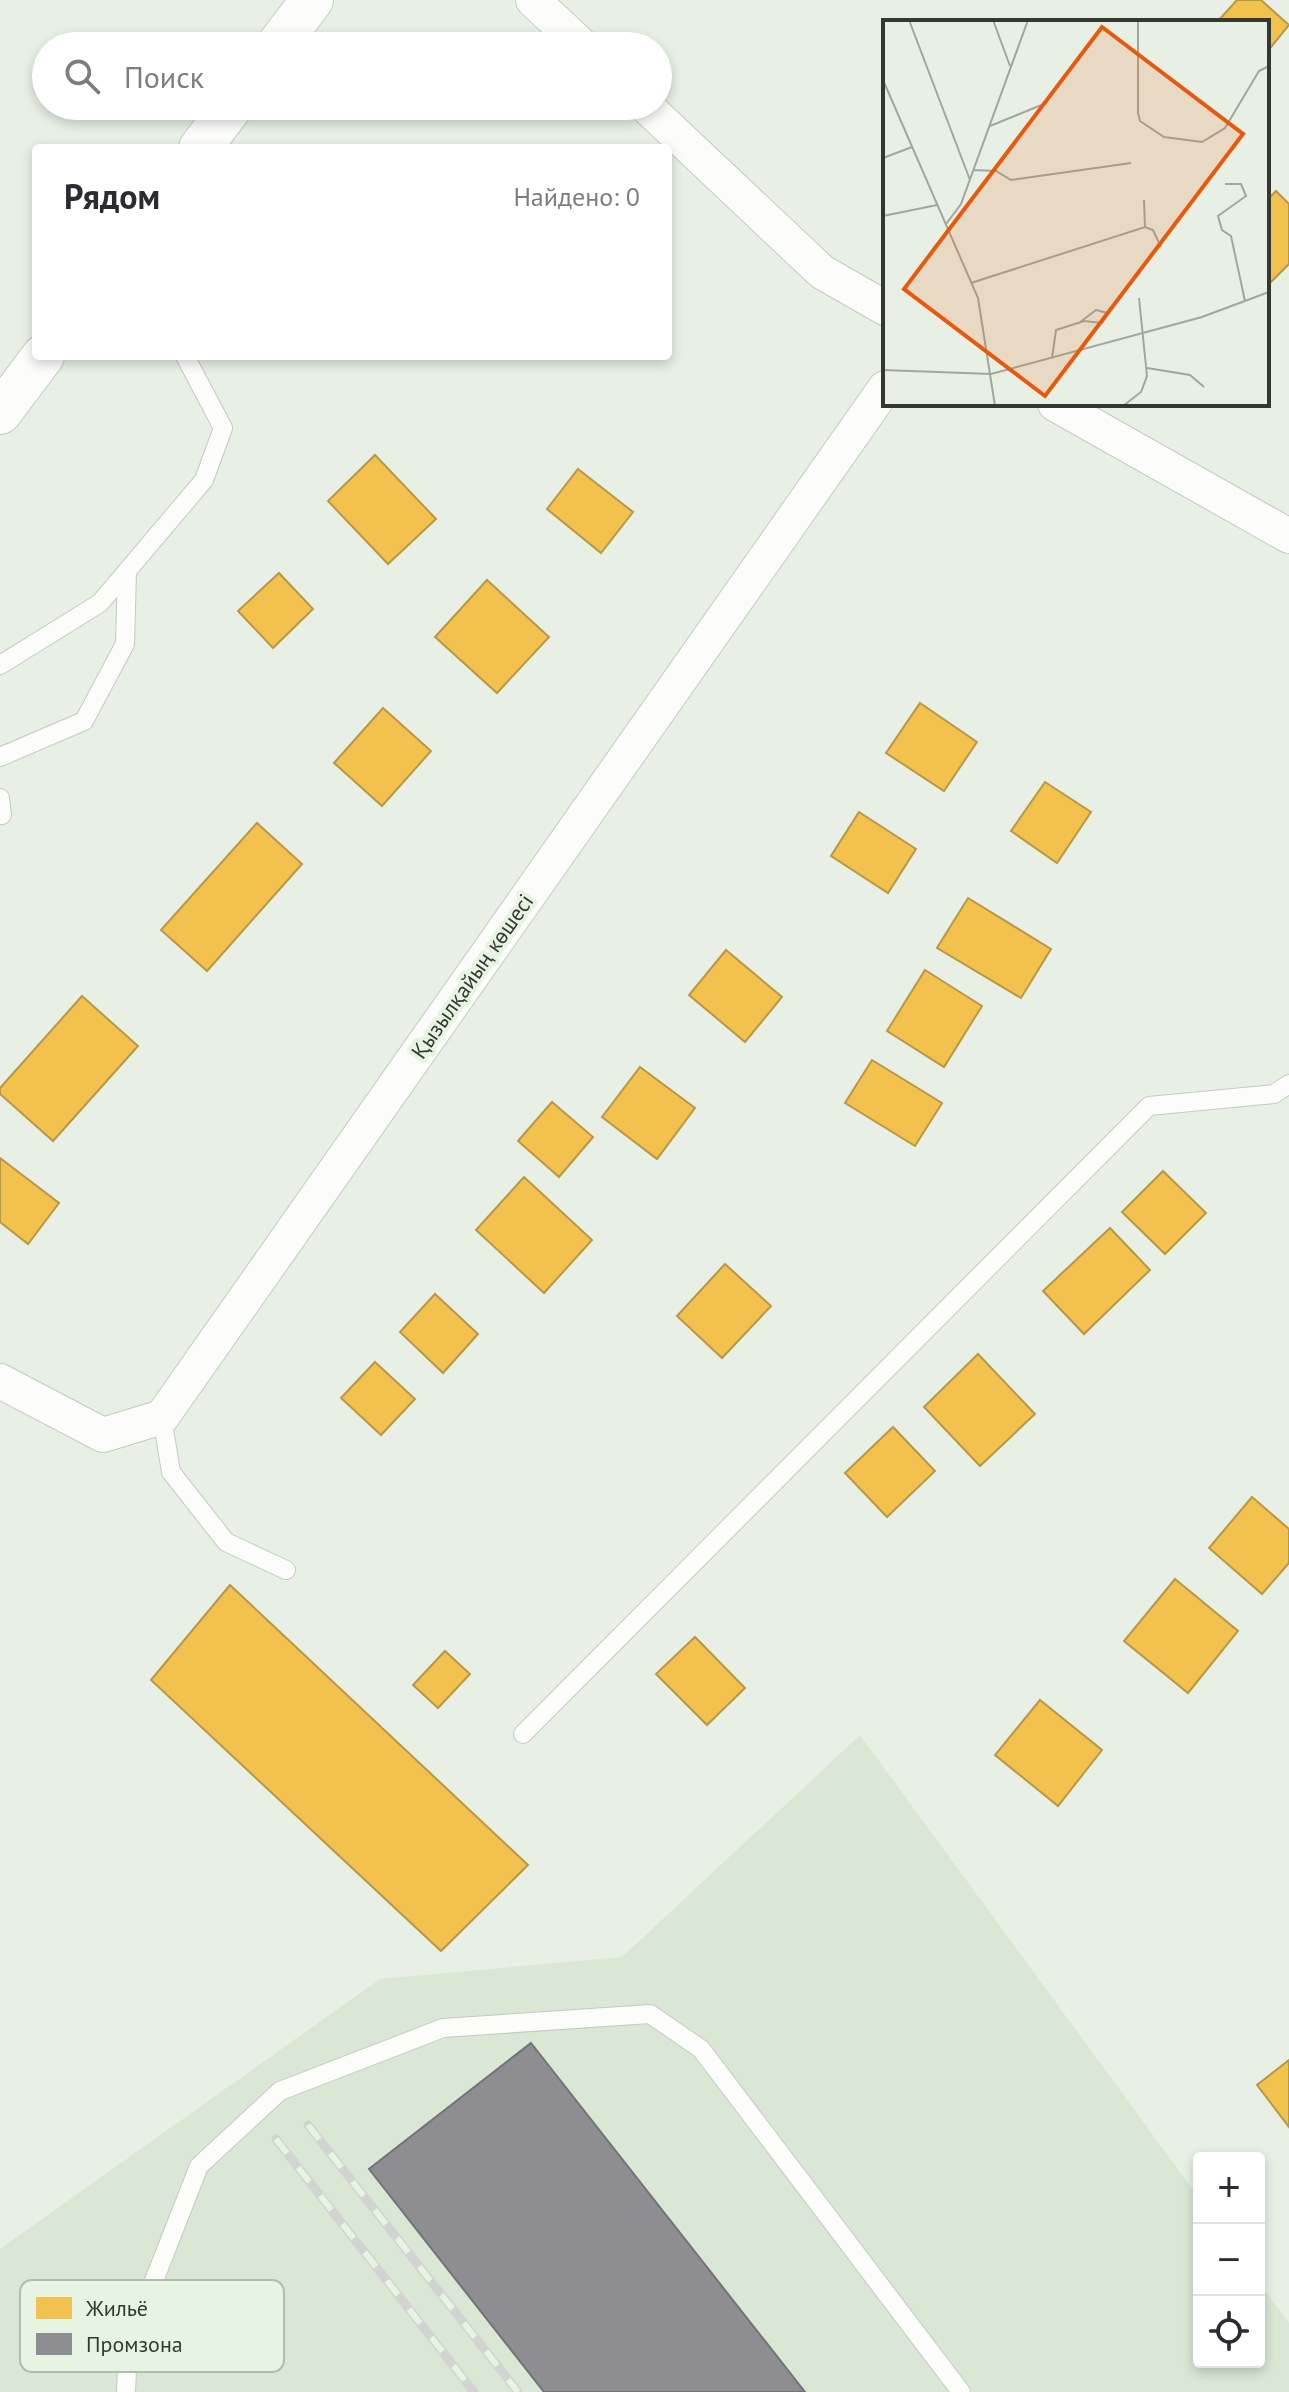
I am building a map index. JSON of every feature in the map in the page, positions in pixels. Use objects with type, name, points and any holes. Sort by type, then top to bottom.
[{"type":"street","points":[[288,32],[312,0]]},
{"type":"street","points":[[533,0],[567,32]]},
{"type":"street","points":[[203,144],[221,120]]},
{"type":"street","points":[[661,120],[822,272],[883,307]]},
{"type":"street","points":[[0,413],[40,360]]},
{"type":"street","name":"Қызылқайың көшесі","points":[[162,1417],[883,391]]},
{"type":"street","points":[[1059,406],[1289,536]]},
{"type":"street","points":[[0,1381],[103,1435],[162,1417]]},
{"type":"lane","points":[[0,665],[100,603],[204,480],[223,428],[187,360]]},
{"type":"lane","points":[[0,757],[84,721],[125,644],[127,572]]},
{"type":"lane","points":[[523,1734],[1149,1106],[1274,1094],[1289,1084]]},
{"type":"lane","points":[[162,1417],[171,1472],[226,1542],[286,1570]]},
{"type":"lane","points":[[154,2280],[199,2166],[280,2091],[443,2028],[650,2014],[701,2049],[961,2392]]},
{"type":"lane","points":[[126,2392],[127,2372]]},
{"type":"shaded area","points":[[860,1735],[1193,2190],[1193,2368],[1265,2368],[1265,2290],[1289,2323],[1289,2392],[0,2392],[0,2249],[380,1979],[622,1957]]},
{"type":"building: Жильё","points":[[1237,0],[1261,0],[1289,25],[1269,50],[1269,20],[1219,20]]},
{"type":"building: Жильё","points":[[1276,191],[1289,204],[1289,264],[1270,283],[1269,282],[1269,198]]},
{"type":"building: Жильё","points":[[375,455],[436,519],[388,564],[328,501]]},
{"type":"building: Жильё","points":[[578,469],[633,512],[601,553],[547,509]]},
{"type":"building: Жильё","points":[[279,573],[313,609],[273,648],[238,611]]},
{"type":"building: Жильё","points":[[487,580],[549,637],[497,693],[435,637]]},
{"type":"building: Жильё","points":[[920,703],[977,742],[944,791],[886,753]]},
{"type":"building: Жильё","points":[[383,708],[431,751],[382,806],[334,763]]},
{"type":"building: Жильё","points":[[1045,782],[1091,812],[1057,863],[1011,831]]},
{"type":"building: Жильё","points":[[859,812],[916,849],[888,893],[831,856]]},
{"type":"building: Жильё","points":[[257,823],[302,864],[207,971],[161,930]]},
{"type":"building: Жильё","points":[[968,898],[1051,949],[1021,998],[937,948]]},
{"type":"building: Жильё","points":[[726,950],[782,997],[745,1042],[689,995]]},
{"type":"building: Жильё","points":[[925,970],[982,1006],[944,1067],[887,1031]]},
{"type":"building: Жильё","points":[[82,996],[138,1046],[53,1141],[0,1094],[0,1088]]},
{"type":"building: Жильё","points":[[872,1060],[942,1103],[915,1146],[845,1103]]},
{"type":"building: Жильё","points":[[640,1067],[695,1108],[657,1159],[602,1117]]},
{"type":"building: Жильё","points":[[552,1102],[593,1137],[559,1177],[518,1141]]},
{"type":"building: Жильё","points":[[0,1158],[59,1203],[28,1244],[0,1222]]},
{"type":"building: Жильё","points":[[1163,1171],[1206,1213],[1165,1254],[1122,1212]]},
{"type":"building: Жильё","points":[[524,1177],[592,1240],[544,1293],[476,1230]]},
{"type":"building: Жильё","points":[[1110,1228],[1150,1270],[1084,1334],[1043,1291]]},
{"type":"building: Жильё","points":[[725,1264],[771,1306],[722,1358],[677,1316]]},
{"type":"building: Жильё","points":[[435,1294],[478,1334],[443,1373],[400,1332]]},
{"type":"building: Жильё","points":[[978,1354],[1035,1414],[980,1466],[924,1407]]},
{"type":"building: Жильё","points":[[375,1362],[415,1399],[381,1435],[341,1398]]},
{"type":"building: Жильё","points":[[893,1427],[935,1471],[887,1517],[845,1473]]},
{"type":"building: Жильё","points":[[1252,1497],[1289,1529],[1289,1563],[1262,1594],[1209,1548]]},
{"type":"building: Жильё","points":[[1175,1579],[1238,1631],[1188,1693],[1124,1641]]},
{"type":"building: Жильё","points":[[230,1585],[528,1865],[441,1951],[151,1680]]},
{"type":"building: Жильё","points":[[695,1637],[745,1688],[707,1725],[656,1674]]},
{"type":"building: Жильё","points":[[445,1651],[470,1674],[438,1708],[413,1685]]},
{"type":"building: Жильё","points":[[1040,1700],[1102,1750],[1058,1806],[995,1755]]},
{"type":"building: Жильё","points":[[1289,2060],[1289,2127],[1257,2085]]},
{"type":"building: Промзона","points":[[531,2043],[805,2392],[544,2392],[369,2169]]},
{"type":"railway","points":[[308,2125],[518,2392]]},
{"type":"railway","points":[[276,2139],[474,2392]]}]
